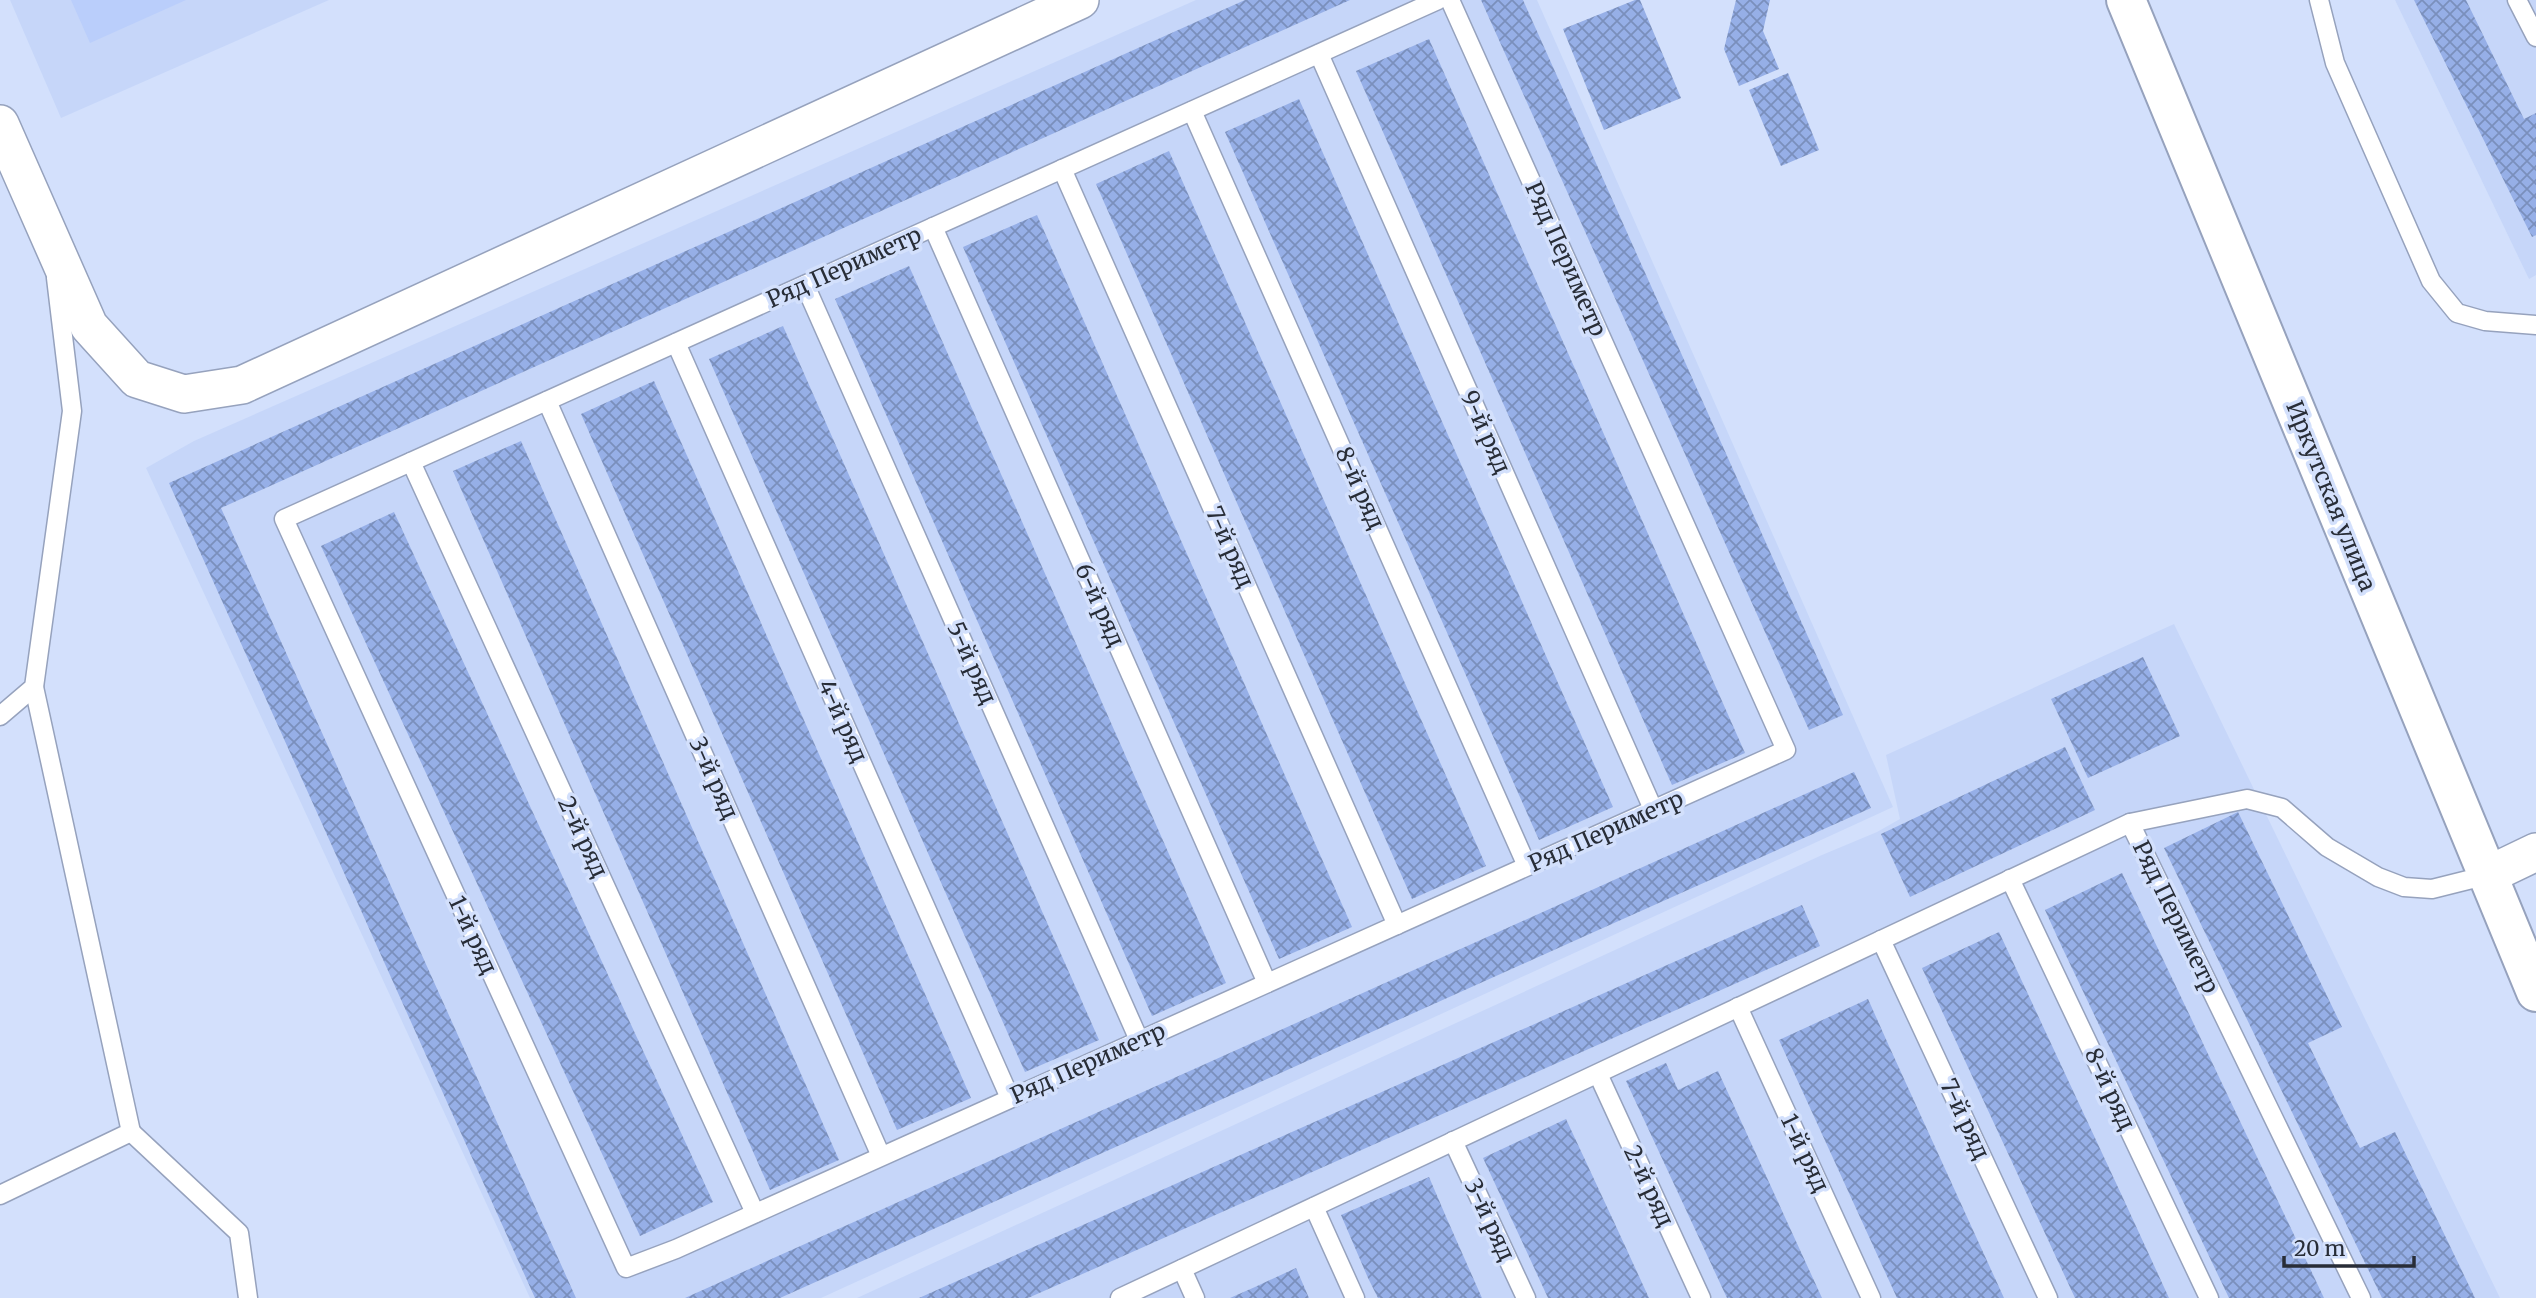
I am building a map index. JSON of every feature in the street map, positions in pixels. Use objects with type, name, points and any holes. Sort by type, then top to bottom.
[{"type":"street","points":[[0,124],[89,326],[137,379],[184,394],[242,385],[1080,0]]},
{"type":"street","name":"Иркутская улица","points":[[2126,0],[2536,992]]},
{"type":"street","points":[[2488,875],[2536,852]]},
{"type":"lane","name":"Ряд Периметр","points":[[299,553],[284,519],[1438,0]]},
{"type":"lane","name":"Ряд Периметр","points":[[676,1249],[1786,750],[1450,0]]},
{"type":"lane","points":[[2319,0],[2335,63],[2431,281],[2457,313],[2485,321],[2536,325]]},
{"type":"lane","points":[[2518,0],[2536,37]]},
{"type":"lane","name":"9-й ряд","points":[[1319,54],[1653,810]]},
{"type":"lane","name":"8-й ряд","points":[[1192,111],[1527,866]]},
{"type":"lane","name":"7-й ряд","points":[[1062,169],[1397,925]]},
{"type":"lane","name":"6-й ряд","points":[[933,228],[1267,983]]},
{"type":"lane","points":[[51,240],[72,411],[34,687],[131,1132],[239,1233],[248,1298]]},
{"type":"lane","name":"5-й ряд","points":[[805,285],[1139,1040]]},
{"type":"lane","name":"4-й ряд","points":[[676,343],[1010,1098]]},
{"type":"lane","name":"3-й ряд","points":[[547,401],[881,1156]]},
{"type":"lane","name":"2-й ряд","points":[[411,462],[755,1213]]},
{"type":"lane","name":"1-й ряд","points":[[299,553],[626,1268],[676,1249]]},
{"type":"lane","points":[[0,716],[34,687]]},
{"type":"lane","points":[[2130,823],[2248,799],[2282,808],[2327,847],[2378,877],[2404,887],[2432,889],[2488,875]]},
{"type":"lane","name":"Ряд Периметр","points":[[1120,1298],[2130,823],[2361,1298]]},
{"type":"lane","name":"8-й ряд","points":[[2010,879],[2209,1298]]},
{"type":"lane","name":"7-й ряд","points":[[1881,940],[2048,1298]]},
{"type":"lane","name":"1-й ряд","points":[[1738,1007],[1871,1298]]},
{"type":"lane","name":"2-й ряд","points":[[1598,1074],[1701,1298]]},
{"type":"lane","points":[[0,1195],[131,1132]]},
{"type":"lane","name":"3-й ряд","points":[[1453,1141],[1526,1298]]},
{"type":"lane","points":[[1314,1207],[1355,1298]]},
{"type":"lane","points":[[1182,1269],[1195,1298]]},
{"type":"shaded area","points":[[10,0],[329,0],[61,118]]},
{"type":"shaded area","points":[[71,0],[186,0],[90,43]]},
{"type":"shaded area","points":[[1196,0],[1537,0],[1893,807],[821,1298],[530,1298],[146,468],[194,441]]},
{"type":"shaded area","points":[[2395,0],[2536,0],[2536,275],[2529,279]]},
{"type":"shaded area","points":[[2174,624],[2500,1298],[857,1298],[1877,832],[1900,819],[1886,755]]},
{"type":"building","points":[[1245,0],[1350,0],[221,508],[576,1298],[535,1298],[169,483]]},
{"type":"building","points":[[1481,0],[1523,0],[1843,715],[1809,730]]},
{"type":"building","points":[[1640,0],[1681,98],[1604,130],[1563,29]]},
{"type":"building","points":[[1736,0],[1770,0],[1763,31],[1779,69],[1739,86],[1724,49]]},
{"type":"building","points":[[2414,0],[2466,0],[2524,119],[2536,113],[2536,235],[2532,237]]},
{"type":"building","points":[[1429,39],[1745,753],[1672,785],[1356,71]]},
{"type":"building","points":[[1788,73],[1819,150],[1781,166],[1749,90]]},
{"type":"building","points":[[1299,99],[1613,807],[1539,840],[1225,132]]},
{"type":"building","points":[[1169,151],[1486,866],[1412,899],[1096,184]]},
{"type":"building","points":[[1037,215],[1352,927],[1279,959],[963,247]]},
{"type":"building","points":[[909,266],[1226,983],[1152,1016],[835,299]]},
{"type":"building","points":[[783,326],[1099,1040],[1025,1072],[709,359]]},
{"type":"building","points":[[654,381],[971,1098],[897,1130],[581,414]]},
{"type":"building","points":[[521,441],[839,1160],[770,1190],[453,471]]},
{"type":"building","points":[[394,512],[713,1202],[640,1236],[321,546]]},
{"type":"building","points":[[2143,657],[2180,736],[2088,778],[2051,699]]},
{"type":"building","points":[[2065,747],[2095,810],[1910,897],[1881,834]]},
{"type":"building","points":[[1854,772],[1871,808],[780,1298],[685,1298]]},
{"type":"building","points":[[2238,812],[2342,1027],[2308,1043],[2342,1113],[2360,1148],[2395,1132],[2475,1298],[2382,1298],[2164,848]]},
{"type":"building","points":[[2122,873],[2324,1298],[2229,1298],[2061,945],[2045,910]]},
{"type":"building","points":[[1802,905],[1820,946],[1028,1298],[919,1298]]},
{"type":"building","points":[[1999,932],[2169,1298],[2075,1298],[1922,968]]},
{"type":"building","points":[[1868,999],[2004,1298],[1897,1298],[1779,1040]]},
{"type":"building","points":[[1666,1063],[1678,1090],[1718,1071],[1822,1298],[1727,1298],[1626,1081]]},
{"type":"building","points":[[1566,1119],[1649,1298],[1548,1298],[1483,1158]]},
{"type":"building","points":[[1429,1177],[1482,1298],[1378,1298],[1368,1278],[1341,1215]]},
{"type":"building","points":[[1296,1268],[1309,1298],[1230,1298],[1255,1287]]}]
